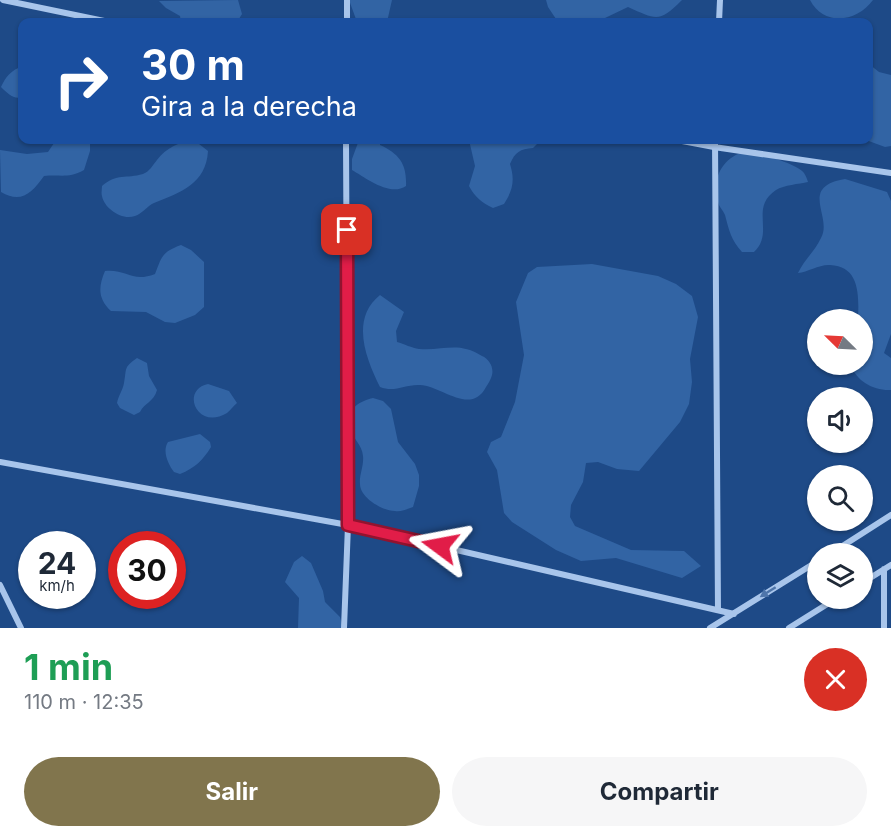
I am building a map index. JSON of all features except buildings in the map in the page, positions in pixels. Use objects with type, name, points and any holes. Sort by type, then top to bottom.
[{"type":"street","points":[[3,0],[90,18]]},
{"type":"street","points":[[347,0],[347,18]]},
{"type":"street","points":[[719,18],[720,0]]},
{"type":"street","points":[[344,628],[348,525],[346,144]]},
{"type":"street","points":[[714,144],[718,610]]},
{"type":"street","points":[[720,144],[891,173]]},
{"type":"street","points":[[0,462],[348,525],[734,614]]},
{"type":"street","points":[[847,543],[891,515]]},
{"type":"street","points":[[873,576],[891,565]]},
{"type":"street","points":[[710,628],[807,568]]},
{"type":"street","points":[[884,569],[884,628]]},
{"type":"street","points":[[0,585],[21,628]]},
{"type":"street","points":[[789,628],[819,609]]},
{"type":"shaded area","points":[[238,0],[242,14],[240,18],[180,18],[159,1]]},
{"type":"shaded area","points":[[349,0],[392,0],[388,18],[356,18]]},
{"type":"shaded area","points":[[546,0],[682,0],[668,13],[657,17],[645,15],[628,7],[605,18],[555,18]]},
{"type":"shaded area","points":[[810,0],[873,0],[850,17],[832,18],[816,9]]},
{"type":"shaded area","points":[[873,67],[879,72],[891,75],[891,146],[885,147],[873,143]]},
{"type":"shaded area","points":[[18,68],[18,98],[16,98],[1,87],[9,74]]},
{"type":"shaded area","points":[[53,144],[90,144],[84,170],[68,175],[44,176],[30,192],[20,197],[1,192],[0,150],[27,154],[48,152]]},
{"type":"shaded area","points":[[178,144],[199,144],[208,151],[203,172],[190,185],[174,195],[151,204],[135,216],[119,215],[106,205],[103,201],[102,186],[117,178],[143,174],[169,149]]},
{"type":"shaded area","points":[[358,144],[380,144],[393,152],[401,161],[406,186],[400,189],[386,188],[371,181],[352,170],[352,159]]},
{"type":"shaded area","points":[[470,144],[537,144],[533,148],[516,154],[510,164],[512,185],[509,194],[504,204],[493,208],[482,202],[469,186],[475,166]]},
{"type":"shaded area","points":[[745,152],[767,156],[800,169],[808,182],[779,188],[768,197],[764,204],[760,244],[754,252],[742,252],[735,243],[716,194],[720,171],[730,159]]},
{"type":"shaded area","points":[[845,179],[887,192],[891,201],[891,334],[884,353],[891,358],[891,390],[872,387],[856,375],[873,375],[873,309],[858,309],[856,284],[852,276],[840,267],[830,265],[798,273],[821,238],[824,229],[820,195],[823,188]]},
{"type":"shaded area","points":[[181,245],[191,250],[204,262],[204,307],[195,315],[175,323],[165,322],[146,312],[111,311],[100,293],[105,271],[141,277],[155,274],[163,255]]},
{"type":"shaded area","points":[[592,264],[658,276],[676,284],[692,296],[698,317],[690,359],[692,382],[689,404],[680,422],[639,471],[617,469],[598,462],[586,463],[583,482],[571,505],[570,517],[575,526],[631,550],[684,551],[701,566],[682,578],[616,558],[581,561],[556,550],[512,522],[504,513],[497,470],[487,452],[491,442],[501,437],[515,402],[524,355],[516,302],[528,273],[537,267]]},
{"type":"shaded area","points":[[380,295],[404,312],[396,331],[397,342],[419,349],[466,349],[487,359],[492,366],[492,375],[480,395],[472,399],[464,399],[420,385],[395,389],[380,387],[366,352],[363,327],[365,316]]},
{"type":"shaded area","points":[[137,358],[147,363],[149,376],[157,390],[140,412],[134,415],[120,408],[117,403],[126,369]]},
{"type":"shaded area","points":[[208,384],[229,391],[237,403],[227,413],[207,417],[196,407],[195,394]]},
{"type":"shaded area","points":[[373,398],[383,401],[391,409],[398,442],[415,464],[419,475],[419,486],[413,507],[404,510],[390,510],[379,506],[368,499],[361,489],[363,456],[348,421],[351,412],[358,404]]},
{"type":"shaded area","points":[[200,434],[210,442],[211,447],[208,452],[190,469],[180,474],[174,472],[166,453],[168,442]]},
{"type":"shaded area","points":[[302,556],[311,563],[323,591],[325,602],[340,617],[343,628],[298,628],[299,598],[285,582],[294,562]]},
{"type":"route","points":[[347,230],[348,525],[440,546]]}]
